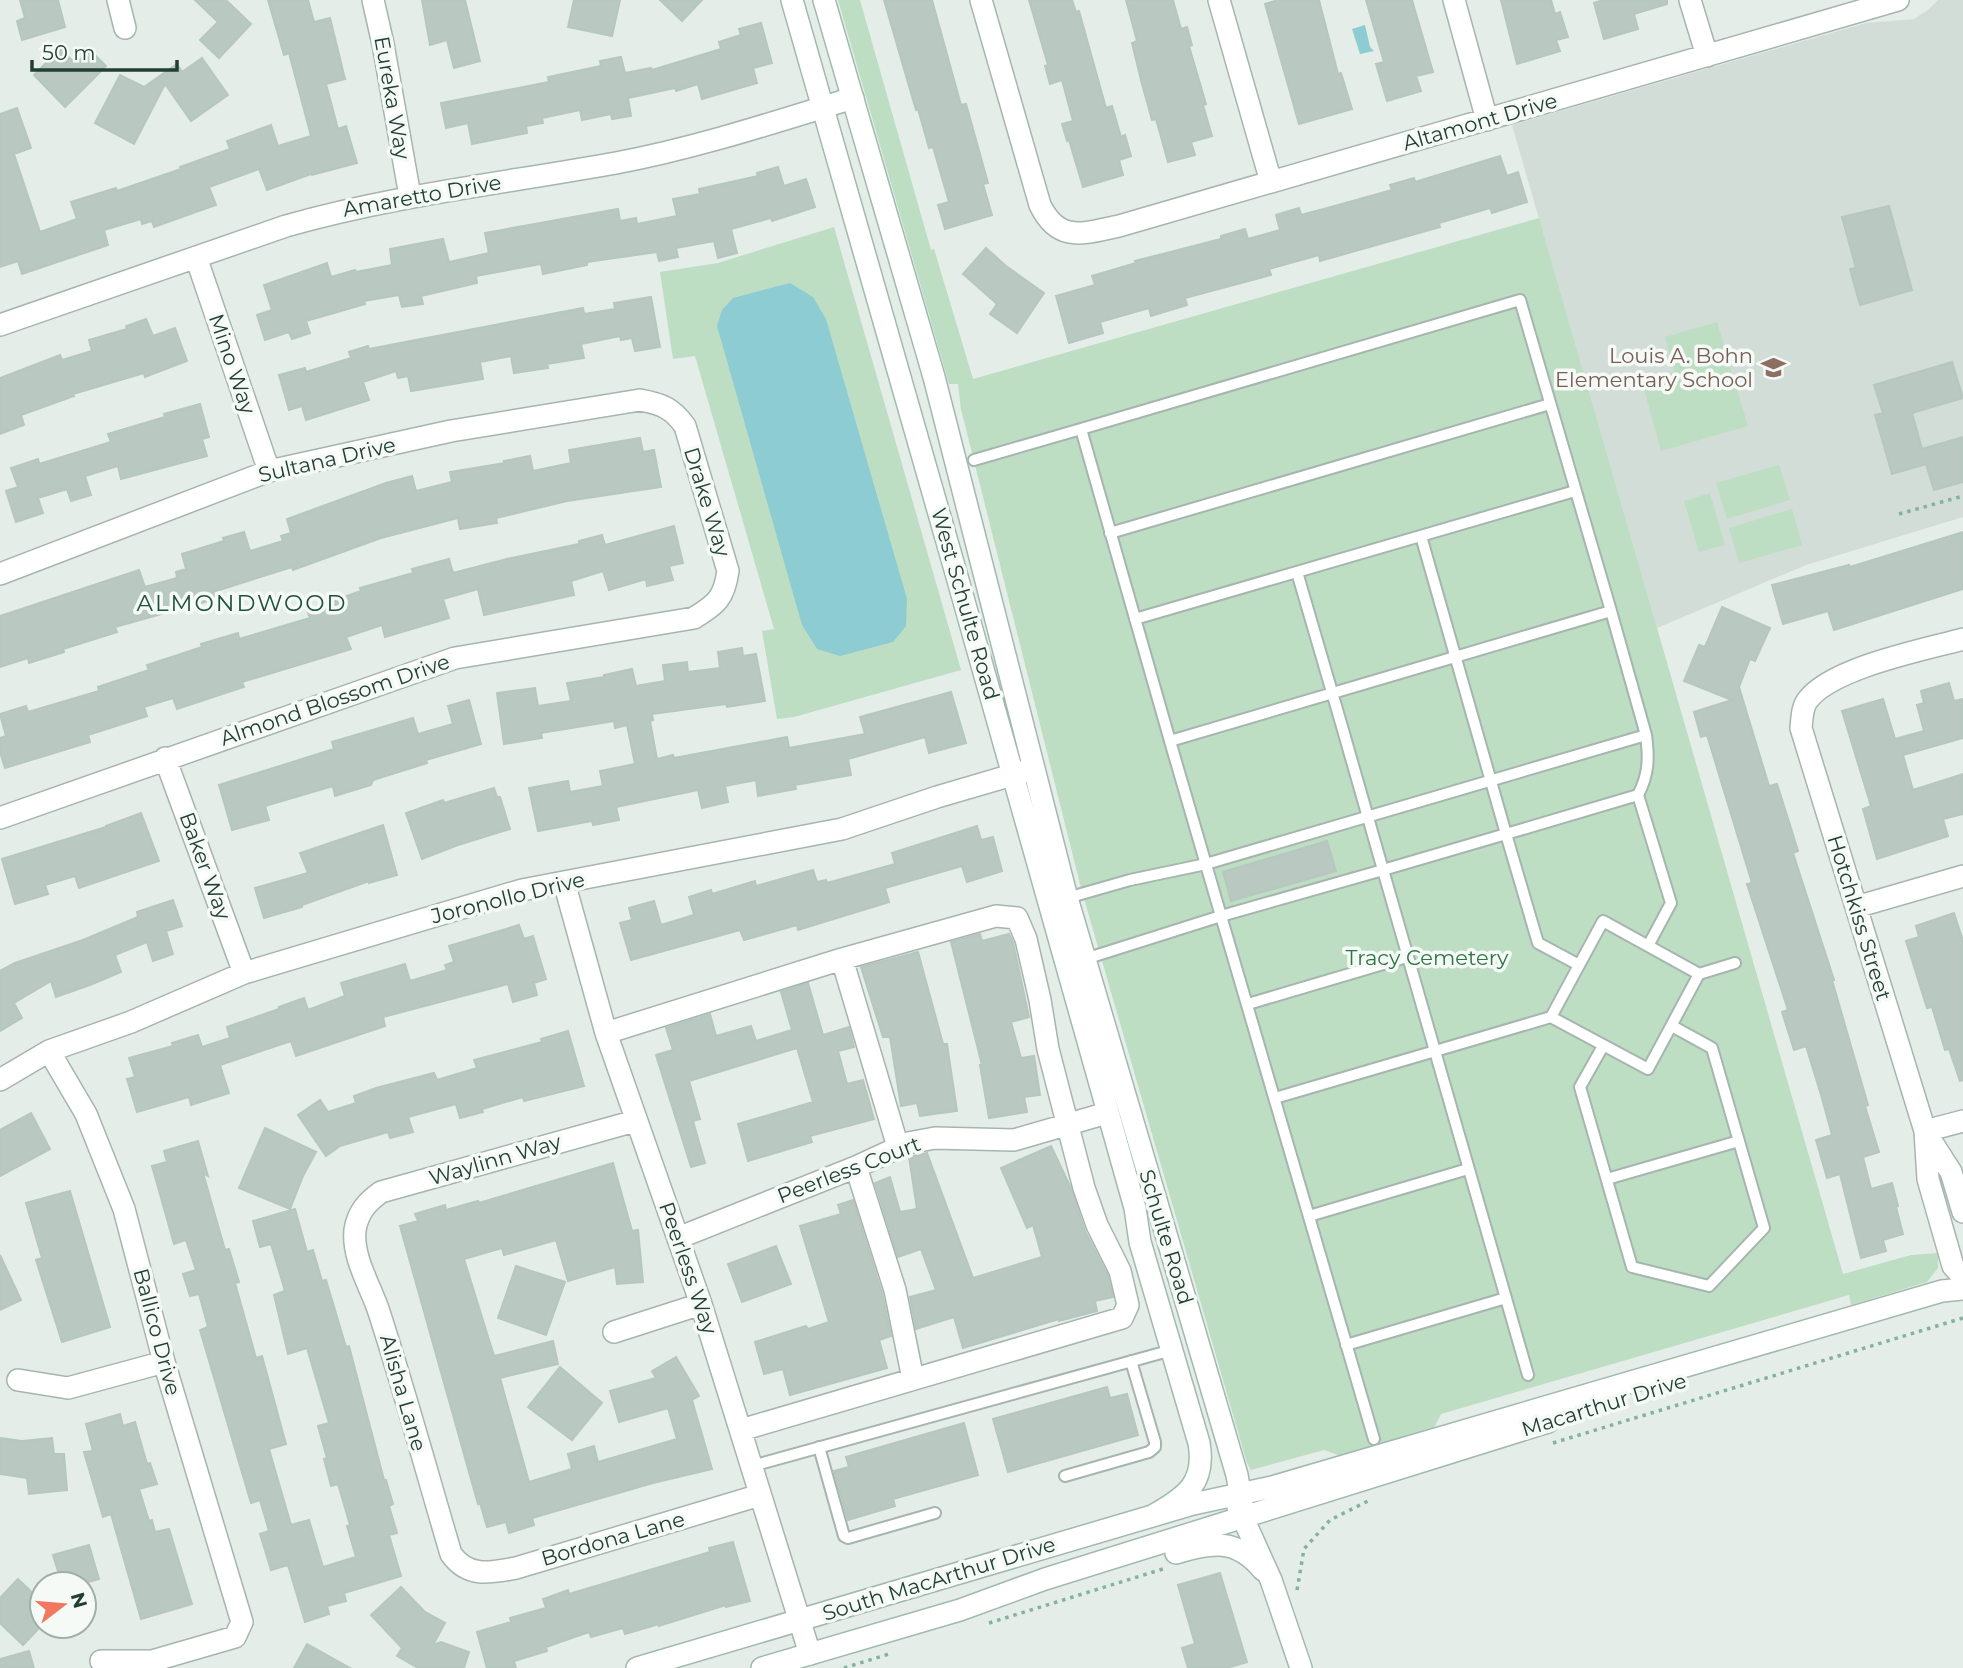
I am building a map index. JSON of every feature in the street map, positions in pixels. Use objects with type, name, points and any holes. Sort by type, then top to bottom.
[{"type":"street","points":[[118,0],[125,28]]},
{"type":"street","name":"Eureka Way","points":[[373,0],[410,197]]},
{"type":"street","name":"West Schulte Road","points":[[792,0],[1023,772],[1067,898],[1085,959]]},
{"type":"street","name":"West Schulte Road","points":[[824,0],[934,377],[1023,772],[1107,1113],[1135,1208]]},
{"type":"street","name":"Altamont Drive","points":[[981,0],[1040,205],[1047,220],[1062,231],[1079,234],[1119,226],[1898,0]]},
{"type":"street","points":[[1219,0],[1271,182]]},
{"type":"street","points":[[1454,0],[1488,120]]},
{"type":"street","points":[[1690,0],[1707,56]]},
{"type":"street","name":"Amaretto Drive","points":[[0,325],[332,213],[652,155],[853,98]]},
{"type":"street","name":"Mino Way","points":[[196,257],[269,471]]},
{"type":"street","name":"Sultana Drive","points":[[0,574],[269,471],[452,432],[626,402],[640,400],[667,407]]},
{"type":"street","name":"Drake Way","points":[[667,407],[685,426],[728,571],[725,590],[714,606],[694,618],[680,620]]},
{"type":"street","name":"Almond Blossom Drive","points":[[0,818],[455,658],[680,620]]},
{"type":"street","name":"Hotchkiss Street","points":[[1963,639],[1848,671],[1810,698],[1805,705],[1801,728],[1925,1131],[1928,1179],[1953,1266],[1963,1277]]},
{"type":"street","name":"Baker Way","points":[[165,758],[244,973]]},
{"type":"street","name":"Joronollo Drive","points":[[0,1080],[49,1051],[131,1022],[244,973],[522,890],[842,829],[1023,772]]},
{"type":"street","points":[[1856,908],[1963,876]]},
{"type":"street","name":"Peerless Way","points":[[564,882],[606,1033],[701,1304],[810,1654]]},
{"type":"street","points":[[606,1033],[842,959],[996,916],[1017,918],[1026,939],[1048,1049],[1084,1188],[1120,1271],[1128,1306],[1122,1318],[741,1430]]},
{"type":"street","points":[[842,959],[898,1147]]},
{"type":"street","name":"Schulte Road","points":[[1085,959],[1236,1495]]},
{"type":"street","name":"Ballico Drive","points":[[49,1051],[86,1114],[124,1209],[164,1362],[242,1622],[235,1637],[152,1661],[101,1661]]},
{"type":"street","name":"Peerless Court","points":[[678,1237],[856,1167],[898,1147],[935,1138],[1014,1140],[1107,1113]]},
{"type":"street","name":"Waylinn Way","points":[[361,1211],[382,1192],[635,1121]]},
{"type":"street","points":[[1925,1131],[1963,1121]]},
{"type":"street","name":"Hotchkiss Street","points":[[1925,1131],[1951,1172],[1963,1212]]},
{"type":"street","points":[[856,1167],[895,1290],[913,1379]]},
{"type":"street","points":[[1135,1208],[1140,1242],[1199,1443],[1201,1463],[1198,1477],[1189,1492],[1154,1516]]},
{"type":"street","name":"Schulte Road","points":[[1135,1208],[1149,1240],[1236,1495],[1271,1580],[1301,1668]]},
{"type":"street","name":"Alisha Lane","points":[[361,1211],[355,1231],[357,1252],[379,1311],[451,1554],[457,1563],[466,1569]]},
{"type":"street","name":"Macarthur Drive","points":[[1236,1495],[1324,1472],[1942,1291],[1963,1291]]},
{"type":"street","name":"Macarthur Drive","points":[[1244,1516],[1945,1301],[1963,1291]]},
{"type":"street","points":[[614,1332],[701,1304]]},
{"type":"street","points":[[18,1380],[68,1388],[164,1362]]},
{"type":"street","name":"Bordona Lane","points":[[466,1569],[483,1574],[516,1568],[760,1495]]},
{"type":"street","name":"South MacArthur Drive","points":[[638,1668],[1194,1504],[1236,1495]]},
{"type":"street","name":"South MacArthur Drive","points":[[762,1668],[960,1610],[1079,1568],[1244,1516]]},
{"type":"street","points":[[1079,1568],[1119,1570],[1212,1544],[1242,1551],[1256,1561],[1271,1580]]},
{"type":"lane","points":[[974,460],[1520,300],[1646,735],[1649,758],[1647,779],[1638,794],[1221,916],[1085,959]]},
{"type":"lane","points":[[1110,533],[1550,404]]},
{"type":"lane","points":[[1081,429],[1374,1439]]},
{"type":"lane","points":[[1135,619],[1576,491]]},
{"type":"lane","points":[[1421,536],[1538,943],[1579,965]]},
{"type":"lane","points":[[1297,572],[1528,1375]]},
{"type":"lane","points":[[1170,741],[1611,611]]},
{"type":"lane","points":[[1067,898],[1130,880],[1206,864],[1646,735]]},
{"type":"lane","points":[[1638,794],[1671,903],[1648,946]]},
{"type":"lane","points":[[1275,1098],[1551,1017],[1603,921],[1699,974]]},
{"type":"lane","points":[[1248,1004],[1407,957]]},
{"type":"lane","points":[[1551,1017],[1648,1069],[1699,974],[1735,963]]},
{"type":"lane","points":[[1603,1046],[1580,1087],[1632,1267],[1709,1286],[1764,1228],[1712,1048],[1671,1026]]},
{"type":"lane","points":[[1606,1179],[1739,1141]]},
{"type":"lane","points":[[1309,1216],[1468,1169]]},
{"type":"lane","points":[[1346,1345],[1506,1298]]},
{"type":"lane","points":[[752,1466],[1172,1350]]},
{"type":"lane","points":[[1065,1476],[1149,1451],[1154,1447],[1155,1442],[1131,1361]]},
{"type":"lane","points":[[819,1447],[844,1536],[848,1538],[935,1513]]},
{"type":"path","points":[[1899,514],[1963,496]]},
{"type":"path","points":[[1551,1444],[1963,1318]]},
{"type":"path","points":[[1297,1590],[1304,1549],[1330,1520],[1378,1496]]},
{"type":"path","points":[[979,1626],[1169,1567]]},
{"type":"path","points":[[844,1668],[897,1651]]},
{"type":"shaded area","name":"Louis A. Bohn Elementary School","points":[[1938,0],[1963,0],[1963,517],[1806,565],[1657,628],[1512,125],[1866,23],[1914,19]]},
{"type":"green space","name":"Tracy Cemetery","points":[[838,0],[860,0],[931,250],[934,249],[973,379],[1539,218],[1843,1274],[1911,1255],[1938,1253],[1938,1268],[1927,1282],[1851,1305],[1849,1295],[1441,1414],[1432,1432],[1344,1457],[1324,1450],[1251,1470],[1081,888],[961,409],[958,384],[949,384]]},
{"type":"green space","points":[[834,227],[961,670],[794,717],[777,719],[762,631],[774,629],[695,356],[673,359],[660,272],[718,263]]},
{"type":"green space","points":[[1717,322],[1748,426],[1661,451],[1642,382],[1675,372],[1665,337]]},
{"type":"green space","points":[[1779,465],[1790,500],[1727,519],[1716,483]]},
{"type":"green space","points":[[1710,493],[1725,545],[1699,552],[1684,501]]},
{"type":"green space","points":[[1792,509],[1802,545],[1739,563],[1729,528]]},
{"type":"water","points":[[1365,25],[1370,47],[1374,51],[1360,54],[1352,29]]},
{"type":"water","points":[[790,283],[813,297],[826,319],[907,599],[906,626],[893,642],[840,656],[817,649],[802,625],[717,326],[722,310],[733,298]]},
{"type":"building","points":[[20,0],[58,0],[65,27],[22,40],[17,21],[25,18]]},
{"type":"building","points":[[195,0],[226,0],[251,24],[219,58],[200,40],[218,22]]},
{"type":"building","points":[[268,0],[308,0],[314,22],[330,18],[345,79],[326,84],[338,129],[346,126],[357,163],[311,174],[267,190],[259,169],[209,187],[216,205],[154,227],[152,221],[142,224],[141,219],[104,230],[108,245],[22,274],[18,261],[0,267],[0,114],[17,108],[31,148],[14,154],[40,232],[77,219],[71,202],[116,188],[117,191],[181,169],[180,167],[230,149],[227,141],[271,125],[278,146],[311,136],[289,53],[284,55]]},
{"type":"building","points":[[422,0],[465,0],[480,61],[454,68],[447,40],[430,45]]},
{"type":"building","points":[[574,0],[620,0],[612,36],[568,27]]},
{"type":"building","points":[[660,0],[702,0],[682,21]]},
{"type":"building","points":[[884,0],[932,0],[961,105],[966,104],[973,129],[988,183],[983,184],[992,215],[945,229],[938,205],[949,202],[933,147],[929,148],[918,109],[916,110]]},
{"type":"building","points":[[1029,0],[1072,0],[1076,12],[1079,11],[1106,108],[1112,106],[1121,137],[1125,135],[1131,156],[1119,160],[1123,175],[1083,187],[1062,124],[1073,121],[1062,80],[1050,84],[1045,66],[1048,65]]},
{"type":"building","points":[[1126,0],[1173,0],[1181,29],[1187,27],[1192,45],[1189,46],[1206,104],[1203,105],[1212,136],[1191,142],[1195,155],[1168,162],[1156,119],[1152,120],[1142,84],[1132,43],[1137,41]]},
{"type":"building","points":[[1278,0],[1319,0],[1338,74],[1341,73],[1352,109],[1299,124],[1265,4]]},
{"type":"building","points":[[1366,0],[1412,0],[1433,72],[1416,76],[1421,91],[1387,101],[1376,64],[1384,62]]},
{"type":"building","points":[[1501,0],[1551,0],[1555,14],[1560,12],[1568,37],[1556,40],[1560,51],[1517,64]]},
{"type":"building","points":[[1603,0],[1667,0],[1667,4],[1634,14],[1638,29],[1604,39],[1594,3]]},
{"type":"building","points":[[761,23],[772,63],[753,68],[757,83],[702,99],[698,84],[676,91],[675,88],[628,98],[631,116],[612,119],[611,114],[582,120],[580,110],[542,118],[543,123],[526,126],[527,133],[472,144],[468,123],[446,128],[441,103],[549,82],[548,77],[601,66],[600,61],[621,57],[625,73],[652,70],[721,49],[719,42],[741,35],[739,29]]},
{"type":"building","points":[[60,49],[76,64],[90,50],[106,66],[65,107],[34,75]]},
{"type":"building","points":[[202,58],[228,95],[191,121],[165,84],[134,144],[95,123],[120,75],[144,87],[177,64],[182,72]]},
{"type":"building","points":[[1500,156],[1507,176],[1518,172],[1527,202],[1492,213],[1490,208],[1439,223],[1440,227],[1320,261],[1319,255],[1269,269],[1271,275],[1185,298],[1187,305],[1151,316],[1149,308],[1100,322],[1103,333],[1069,343],[1056,296],[1095,285],[1092,276],[1136,263],[1135,261],[1221,239],[1221,236],[1245,229],[1248,239],[1280,230],[1276,215],[1299,208],[1301,215],[1392,190],[1390,185],[1414,178],[1415,182]]},
{"type":"building","points":[[778,167],[784,186],[806,179],[815,207],[772,221],[771,218],[731,229],[737,253],[718,258],[714,241],[676,248],[678,257],[659,261],[657,252],[587,262],[587,265],[543,274],[541,264],[476,276],[477,283],[421,296],[423,304],[402,307],[399,295],[364,301],[365,304],[306,321],[310,333],[292,339],[289,332],[265,340],[257,315],[272,310],[264,285],[327,263],[331,277],[355,270],[356,272],[392,265],[390,249],[443,239],[449,262],[489,253],[485,233],[618,209],[620,221],[636,218],[637,224],[677,216],[673,199],[700,194],[699,189],[758,176],[757,173]]},
{"type":"building","points":[[1889,206],[1912,290],[1860,305],[1850,269],[1856,268],[1842,217]]},
{"type":"building","points":[[986,248],[1044,293],[1017,333],[990,314],[997,304],[963,274]]},
{"type":"building","points":[[651,297],[660,347],[635,351],[632,338],[621,340],[620,336],[581,344],[584,358],[547,364],[548,368],[514,373],[511,356],[480,362],[483,379],[411,391],[408,376],[398,378],[396,371],[363,382],[369,400],[306,420],[302,406],[289,410],[279,375],[305,368],[306,372],[351,358],[349,352],[368,346],[369,349],[583,308],[584,314],[615,309],[614,303]]},
{"type":"building","points":[[146,319],[153,336],[175,328],[187,361],[145,377],[144,373],[73,394],[74,396],[21,415],[24,425],[0,434],[0,378],[60,355],[62,360],[92,351],[89,340],[127,329],[126,326]]},
{"type":"building","points":[[1952,362],[1963,398],[1912,413],[1922,449],[1963,437],[1963,482],[1934,490],[1926,464],[1892,474],[1875,415],[1883,413],[1874,385]]},
{"type":"building","points":[[200,404],[209,437],[202,439],[207,456],[121,479],[118,466],[85,476],[91,495],[71,501],[67,489],[38,498],[43,513],[16,522],[6,491],[18,487],[11,468],[38,459],[39,464],[111,442],[108,434]]},
{"type":"building","points":[[640,438],[643,452],[654,450],[661,487],[567,501],[496,518],[497,523],[460,529],[458,518],[381,538],[293,570],[292,567],[213,592],[215,599],[115,627],[117,632],[63,649],[64,652],[29,663],[28,658],[0,667],[0,616],[139,570],[145,587],[177,578],[176,572],[186,569],[182,554],[244,532],[250,551],[283,541],[281,536],[291,533],[287,519],[386,483],[412,476],[416,491],[452,482],[450,472],[530,456],[533,471],[571,463],[569,450]]},
{"type":"building","points":[[674,526],[683,563],[669,566],[673,580],[647,586],[646,579],[609,590],[603,571],[571,581],[574,595],[484,615],[478,589],[443,599],[449,618],[385,637],[382,625],[346,637],[351,649],[242,682],[244,687],[177,709],[173,698],[144,707],[147,716],[88,735],[90,742],[5,768],[0,752],[0,738],[6,736],[0,714],[26,706],[28,712],[99,691],[98,687],[149,670],[147,665],[202,647],[201,644],[238,633],[239,639],[310,618],[307,610],[361,591],[360,588],[413,573],[412,569],[449,559],[453,573],[579,544],[579,541],[602,535],[605,545]]},
{"type":"building","points":[[1963,532],[1963,589],[1834,630],[1828,611],[1783,624],[1772,585],[1849,565],[1850,567]]},
{"type":"building","points":[[1722,607],[1770,628],[1755,661],[1750,659],[1739,687],[1769,786],[1777,784],[1790,825],[1798,851],[1793,853],[1834,980],[1868,1105],[1865,1106],[1879,1152],[1863,1157],[1871,1189],[1892,1183],[1898,1206],[1896,1207],[1903,1234],[1883,1240],[1886,1251],[1861,1258],[1840,1174],[1827,1178],[1816,1140],[1832,1135],[1821,1095],[1806,1046],[1794,1050],[1782,1012],[1788,1010],[1747,884],[1752,883],[1707,735],[1701,737],[1694,712],[1732,700],[1684,681],[1699,645],[1705,647]]},
{"type":"building","points":[[742,648],[743,656],[756,654],[765,701],[652,714],[653,720],[650,721],[657,759],[787,737],[789,748],[865,734],[860,717],[951,692],[966,743],[929,753],[925,737],[848,759],[851,775],[795,785],[796,789],[758,796],[756,780],[725,786],[728,802],[702,808],[698,790],[616,807],[619,820],[593,825],[592,821],[538,831],[529,788],[568,781],[570,792],[603,786],[600,771],[635,764],[627,725],[615,728],[614,721],[541,733],[542,738],[504,744],[497,693],[535,688],[538,706],[571,701],[567,683],[632,669],[636,686],[665,681],[663,665],[687,662],[688,672],[720,668],[718,652]]},
{"type":"building","points":[[1949,683],[1954,701],[1963,699],[1963,738],[1903,755],[1913,790],[1963,774],[1963,814],[1943,819],[1948,836],[1877,859],[1863,809],[1871,806],[1842,711],[1883,699],[1895,739],[1924,731],[1917,705],[1924,703],[1921,691]]},
{"type":"building","points":[[469,700],[481,744],[426,760],[427,763],[373,780],[371,785],[335,796],[333,786],[265,806],[269,820],[232,830],[219,785],[334,749],[332,742],[413,718],[418,734],[453,724],[448,706]]},
{"type":"building","points":[[494,788],[497,797],[500,797],[510,829],[422,859],[406,813],[443,800],[444,803]]},
{"type":"building","points":[[141,813],[159,861],[79,888],[75,876],[45,885],[48,894],[15,904],[2,859],[106,827]]},
{"type":"building","points":[[383,825],[397,875],[369,881],[302,907],[264,918],[255,888],[308,873],[300,853]]},
{"type":"building","points":[[977,826],[981,840],[993,837],[1002,871],[967,882],[962,866],[885,888],[889,902],[798,930],[797,925],[744,940],[740,930],[631,960],[620,923],[632,920],[629,908],[654,901],[661,925],[694,915],[689,897],[711,890],[712,894],[755,881],[756,886],[813,870],[817,882],[826,880],[827,883],[895,864],[892,853]]},
{"type":"building","points":[[1327,841],[1336,871],[1231,901],[1223,872]]},
{"type":"building","points":[[173,900],[182,926],[166,931],[173,954],[153,961],[147,942],[115,955],[121,972],[90,985],[56,997],[51,981],[14,1003],[22,1018],[0,1031],[0,971],[15,963],[83,940],[138,917],[137,912]]},
{"type":"building","points":[[1954,913],[1963,941],[1963,1080],[1960,1081],[1949,1049],[1945,1050],[1932,1007],[1927,1008],[1906,941],[1919,937],[1916,926]]},
{"type":"building","points":[[519,925],[524,939],[533,936],[546,979],[534,983],[537,995],[513,1002],[508,984],[383,1017],[385,1026],[296,1056],[291,1041],[220,1065],[229,1093],[191,1105],[189,1097],[137,1112],[127,1079],[135,1077],[129,1058],[173,1046],[172,1043],[198,1035],[202,1047],[230,1038],[227,1027],[304,998],[308,1010],[345,996],[341,983],[405,964],[410,981],[447,970],[445,965],[454,962],[449,946]]},
{"type":"building","points":[[980,934],[982,941],[1009,934],[1013,942],[1029,1017],[1011,1022],[1021,1058],[1034,1056],[1040,1095],[1024,1097],[1027,1112],[989,1118],[982,1065],[951,942]]},
{"type":"building","points":[[918,952],[943,1044],[947,1044],[957,1111],[920,1116],[917,1103],[901,1106],[890,1037],[883,1037],[861,967]]},
{"type":"building","points":[[808,983],[823,1035],[849,1027],[854,1047],[838,1051],[847,1084],[863,1080],[874,1119],[810,1136],[812,1142],[748,1161],[738,1124],[813,1102],[797,1048],[689,1081],[700,1119],[693,1121],[705,1163],[691,1167],[656,1055],[673,1050],[666,1028],[710,1014],[716,1036],[751,1026],[756,1041],[792,1030],[781,992]]},
{"type":"building","points":[[568,1031],[584,1086],[524,1101],[523,1097],[460,1118],[456,1104],[408,1117],[413,1132],[390,1138],[388,1132],[340,1146],[326,1156],[298,1115],[320,1100],[328,1112],[356,1103],[354,1096],[376,1088],[434,1073],[437,1080],[477,1068],[474,1060],[542,1042],[541,1039]]},
{"type":"building","points":[[31,1113],[50,1149],[0,1176],[0,1130]]},
{"type":"building","points":[[265,1128],[316,1152],[290,1209],[239,1188]]},
{"type":"building","points":[[198,1141],[208,1176],[203,1173],[225,1250],[229,1249],[239,1282],[235,1283],[256,1358],[262,1356],[286,1444],[269,1449],[291,1525],[309,1520],[323,1567],[356,1557],[338,1484],[331,1486],[324,1459],[327,1458],[318,1426],[329,1423],[307,1348],[288,1354],[274,1295],[285,1291],[271,1244],[260,1247],[253,1221],[295,1209],[307,1252],[313,1250],[322,1281],[326,1280],[346,1347],[349,1346],[384,1480],[393,1504],[389,1506],[397,1533],[389,1535],[401,1576],[344,1593],[346,1601],[327,1606],[329,1614],[305,1622],[288,1565],[271,1570],[260,1534],[269,1531],[260,1500],[251,1503],[200,1330],[208,1327],[199,1294],[190,1296],[183,1274],[196,1270],[186,1240],[174,1244],[152,1166],[167,1162],[164,1151]]},
{"type":"building","points":[[1051,1146],[1070,1186],[1085,1231],[1108,1276],[1113,1297],[1095,1301],[1097,1311],[1059,1319],[963,1348],[954,1317],[916,1329],[910,1297],[936,1290],[921,1249],[898,1257],[875,1183],[890,1177],[900,1212],[917,1209],[909,1157],[927,1153],[973,1278],[1042,1257],[1033,1225],[1027,1228],[1001,1168]]},
{"type":"building","points":[[613,1163],[632,1231],[638,1230],[643,1282],[617,1284],[615,1267],[568,1281],[556,1240],[504,1255],[502,1248],[464,1259],[494,1356],[553,1341],[558,1364],[500,1378],[529,1482],[572,1469],[568,1454],[594,1446],[598,1462],[677,1439],[668,1408],[619,1422],[610,1391],[656,1378],[652,1371],[676,1357],[699,1396],[692,1400],[712,1469],[532,1518],[534,1525],[509,1533],[506,1522],[487,1527],[480,1503],[478,1504],[400,1226],[418,1221],[415,1214],[445,1205],[446,1210],[478,1201],[479,1203]]},
{"type":"building","points":[[70,1191],[110,1327],[62,1342],[36,1260],[42,1258],[26,1203]]},
{"type":"building","points":[[853,1200],[882,1293],[891,1336],[879,1340],[887,1368],[790,1395],[783,1369],[764,1374],[755,1342],[806,1326],[808,1329],[829,1322],[800,1226],[841,1214],[838,1205]]},
{"type":"building","points":[[776,1246],[791,1284],[742,1302],[728,1264]]},
{"type":"building","points":[[0,1255],[21,1300],[0,1310]]},
{"type":"building","points":[[516,1266],[565,1282],[546,1335],[498,1318]]},
{"type":"building","points":[[560,1367],[602,1403],[572,1440],[528,1407]]},
{"type":"building","points":[[1107,1387],[1110,1398],[1127,1394],[1138,1435],[1008,1472],[993,1419]]},
{"type":"building","points":[[120,1414],[123,1426],[135,1422],[147,1464],[150,1463],[157,1484],[139,1489],[149,1521],[152,1520],[155,1532],[169,1529],[192,1604],[141,1619],[111,1514],[103,1517],[84,1452],[93,1451],[86,1424]]},
{"type":"building","points":[[964,1423],[978,1475],[893,1499],[895,1506],[848,1520],[834,1471],[849,1467],[846,1457]]},
{"type":"building","points":[[0,1438],[22,1441],[52,1438],[54,1454],[64,1454],[67,1490],[29,1494],[27,1478],[0,1474]]},
{"type":"building","points":[[733,1542],[750,1601],[726,1605],[625,1634],[623,1628],[591,1637],[589,1632],[546,1647],[547,1651],[514,1661],[516,1668],[487,1668],[477,1632],[511,1622],[510,1618],[546,1608],[543,1599],[568,1590],[569,1594],[710,1552],[709,1548]]},
{"type":"building","points":[[89,1545],[96,1570],[58,1570],[53,1555]]},
{"type":"building","points":[[1220,1573],[1247,1662],[1227,1668],[1188,1668],[1182,1648],[1195,1644],[1178,1585]]},
{"type":"building","points":[[18,1579],[28,1589],[28,1640],[23,1645],[0,1623],[0,1598]]},
{"type":"building","points":[[401,1587],[425,1612],[445,1623],[433,1645],[441,1642],[469,1652],[464,1668],[418,1668],[397,1656],[402,1648],[371,1615]]},
{"type":"building","points":[[307,1644],[350,1668],[294,1668]]},
{"type":"building","points":[[29,1651],[34,1668],[0,1668],[0,1659]]},
{"type":"place","name":"Louis A. Bohn Elementary School","points":[[1773,368]]},
{"type":"district","name":"ALMONDWOOD","points":[[242,603]]}]
